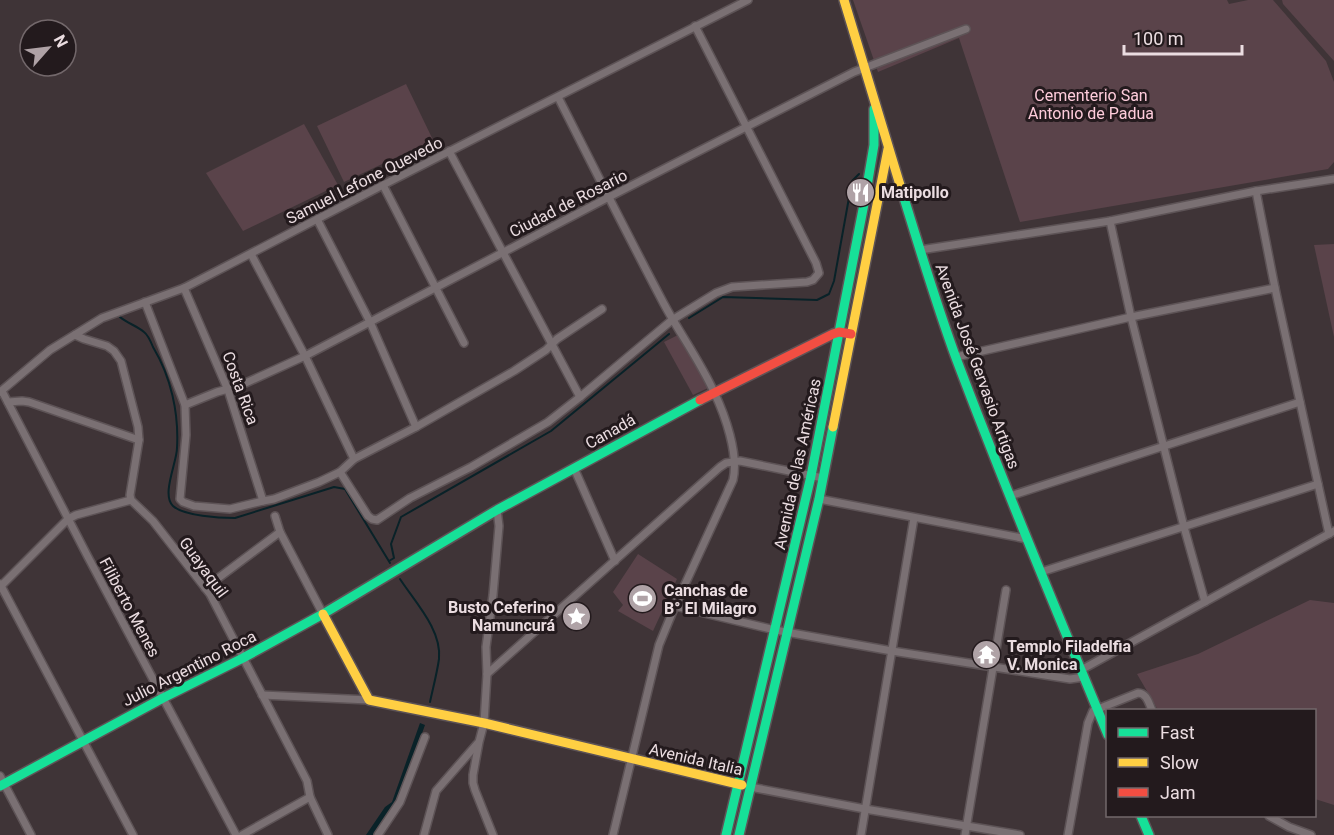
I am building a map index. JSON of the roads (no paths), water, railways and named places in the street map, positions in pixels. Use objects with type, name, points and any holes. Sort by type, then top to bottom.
[{"type":"main road","name":"Avenida José Gervasio Artigas","points":[[844,0],[920,250],[956,357],[1106,733]]},
{"type":"main road","name":"Avenida de las Américas","points":[[726,835],[811,476],[873,145],[873,94]]},
{"type":"main road","name":"Avenida de las Américas","points":[[739,835],[819,499],[888,146]]},
{"type":"main road","points":[[839,332],[851,334]]},
{"type":"main road","name":"Canadá","points":[[391,574],[497,510],[714,392],[839,332]]},
{"type":"main road","name":"Julio Argentino Roca","points":[[1,782],[243,658],[391,574]]},
{"type":"main road","points":[[323,614],[369,700]]},
{"type":"main road","name":"Avenida Italia","points":[[369,700],[484,723],[750,787]]},
{"type":"main road","points":[[1141,817],[1149,835]]},
{"type":"street","name":"Samuel Lefone Quevedo","points":[[1,392],[50,350],[102,318],[184,288],[748,0]]},
{"type":"street","points":[[340,472],[368,516],[376,520],[410,498],[531,433],[580,397],[672,320],[706,298],[732,287],[807,282],[813,280],[819,273],[816,263],[695,26]]},
{"type":"street","name":"Ciudad de Rosario","points":[[185,405],[239,386],[305,356],[609,197],[865,67],[966,29]]},
{"type":"street","points":[[558,97],[672,320],[697,359],[714,392],[729,432],[734,461],[733,480],[675,606],[655,659],[613,835]]},
{"type":"street","points":[[449,151],[580,397]]},
{"type":"street","points":[[920,250],[1110,221],[1256,191],[1334,179]]},
{"type":"street","points":[[383,185],[464,343]]},
{"type":"street","points":[[675,606],[775,630],[1070,679],[1331,532],[1317,484],[1256,191]]},
{"type":"street","points":[[317,219],[370,321],[416,427]]},
{"type":"street","points":[[1110,221],[1131,317],[1205,602]]},
{"type":"street","points":[[251,254],[305,356],[354,459]]},
{"type":"street","name":"Costa Rica","points":[[184,288],[228,390],[262,501]]},
{"type":"street","points":[[956,357],[1131,317],[1275,288]]},
{"type":"street","points":[[145,302],[185,405],[186,435],[180,499],[194,506],[220,509],[274,500],[340,472],[354,459],[416,427],[514,371],[602,309]]},
{"type":"street","points":[[75,335],[106,346],[119,356],[121,361],[138,427],[139,440],[131,500],[68,519],[0,586],[133,835]]},
{"type":"street","name":"Filiberto Menes","points":[[1,392],[236,835]]},
{"type":"street","points":[[8,402],[29,402],[139,440]]},
{"type":"street","points":[[1010,496],[1300,402]]},
{"type":"street","points":[[488,674],[720,467],[740,461],[823,478]]},
{"type":"street","points":[[574,468],[615,561]]},
{"type":"street","points":[[1041,572],[1317,484]]},
{"type":"street","points":[[819,499],[1027,539]]},
{"type":"street","name":"Guayaquil","points":[[131,500],[153,521],[210,594],[307,781],[310,797],[328,835]]},
{"type":"street","points":[[494,835],[473,783],[473,775],[484,723],[488,674],[486,647],[499,526],[497,510]]},
{"type":"street","points":[[274,516],[323,614]]},
{"type":"street","points":[[861,835],[914,518]]},
{"type":"street","points":[[205,588],[280,531]]},
{"type":"street","points":[[965,835],[1006,590]]},
{"type":"street","points":[[1068,835],[1090,716],[1096,708],[1138,693],[1146,696],[1151,709]]},
{"type":"street","points":[[262,695],[369,700]]},
{"type":"street","points":[[378,835],[400,802],[425,737]]},
{"type":"street","points":[[424,835],[436,791],[479,742]]},
{"type":"street","points":[[1,782],[31,835]]},
{"type":"street","name":"Avenida Italia","points":[[750,787],[1020,835]]},
{"type":"street","points":[[242,835],[310,797]]},
{"type":"street","points":[[1271,817],[1311,835]]},
{"type":"water","points":[[420,723],[425,725],[396,805],[375,835],[366,835],[385,807],[392,802]]},
{"type":"waterway","points":[[689,318],[723,297],[817,300],[829,294],[834,281],[852,181],[859,174]]},
{"type":"waterway","points":[[120,317],[147,335],[169,383],[177,422],[176,454],[169,487],[170,501],[173,506],[193,514],[235,518],[334,487],[345,489],[390,563]]},
{"type":"waterway","points":[[389,561],[394,558],[391,544],[401,517],[551,431],[669,334]]},
{"type":"waterway","points":[[400,579],[432,627],[439,648],[439,659],[430,702]]},
{"type":"place","name":"Matipollo","points":[[860,192]]},
{"type":"place","name":"Canchas de B° El Milagro","points":[[643,599]]},
{"type":"place","name":"Busto Ceferino Namuncurá","points":[[576,616]]},
{"type":"place","name":"Templo Filadelfia V. Monica","points":[[986,655]]},
{"type":"park label","name":"Cementerio San Antonio de Padua","points":[[1091,104]]}]
